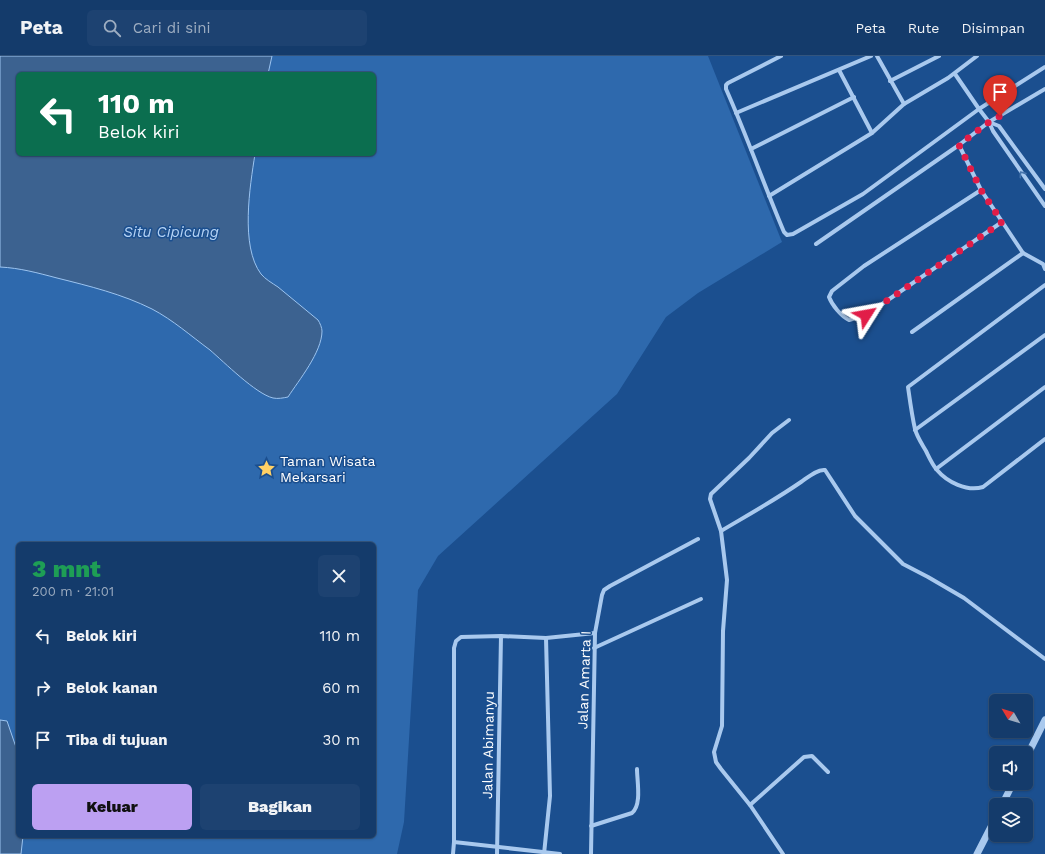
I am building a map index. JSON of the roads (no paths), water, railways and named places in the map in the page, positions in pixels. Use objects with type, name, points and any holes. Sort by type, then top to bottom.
[{"type":"street","points":[[781,56],[726,85],[726,89],[784,232],[788,235],[793,234],[863,194],[1045,67]]},
{"type":"street","points":[[736,113],[871,56]]},
{"type":"street","points":[[877,56],[904,104]]},
{"type":"street","points":[[890,81],[939,56]]},
{"type":"street","points":[[769,196],[872,133],[904,104],[954,74],[977,56]]},
{"type":"street","points":[[839,70],[872,133]]},
{"type":"street","points":[[954,74],[989,122],[993,131],[1045,206]]},
{"type":"street","points":[[816,244],[959,145],[989,122],[1045,89]]},
{"type":"street","points":[[751,149],[854,97]]},
{"type":"street","points":[[989,122],[999,126],[1045,189]]},
{"type":"street","points":[[959,145],[981,190],[1023,253],[1044,263],[1045,269]]},
{"type":"street","points":[[981,190],[864,266],[832,291],[829,297],[831,301],[845,318],[849,320],[866,315],[1002,222]]},
{"type":"street","points":[[912,332],[1023,253]]},
{"type":"street","points":[[1045,284],[908,387],[915,430],[919,440],[936,469],[952,482],[965,487],[976,489],[983,487],[1045,439]]},
{"type":"street","points":[[915,430],[1045,335]]},
{"type":"street","points":[[936,469],[1045,387]]},
{"type":"street","points":[[783,854],[750,805],[716,762],[714,752],[722,726],[723,631],[727,580],[720,531],[710,499],[711,494],[750,458],[772,433],[789,420]]},
{"type":"street","points":[[720,531],[780,496],[809,477],[822,470],[825,470],[855,516],[903,564],[964,598],[1045,659]]},
{"type":"street","name":"Jalan Amarta I","points":[[591,854],[594,633],[602,595],[604,590],[610,586],[698,539]]},
{"type":"street","points":[[594,648],[701,599]]},
{"type":"street","points":[[453,854],[454,648],[456,641],[462,637],[501,636],[546,638],[594,633]]},
{"type":"street","name":"Jalan Abimanyu","points":[[497,854],[501,636]]},
{"type":"street","points":[[544,853],[550,796],[546,638]]},
{"type":"street","points":[[1032,746],[1045,720]]},
{"type":"street","points":[[750,805],[804,757],[812,756],[828,772]]},
{"type":"street","points":[[591,826],[632,813],[636,810],[638,804],[637,769]]},
{"type":"street","points":[[977,854],[989,831]]},
{"type":"street","points":[[454,842],[560,854]]},
{"type":"water","name":"Situ Cipicung","points":[[0,56],[272,56],[268,72],[16,72],[16,156],[255,156],[248,216],[250,248],[255,262],[264,278],[278,287],[318,320],[322,330],[321,339],[314,357],[288,397],[273,398],[258,390],[240,377],[210,350],[182,328],[160,313],[141,304],[81,284],[15,268],[0,267]]},
{"type":"water","points":[[0,720],[7,721],[16,747],[16,838],[23,838],[21,854],[0,854]]},
{"type":"place","name":"Taman Wisata Mekarsari","points":[[267,469]]}]
